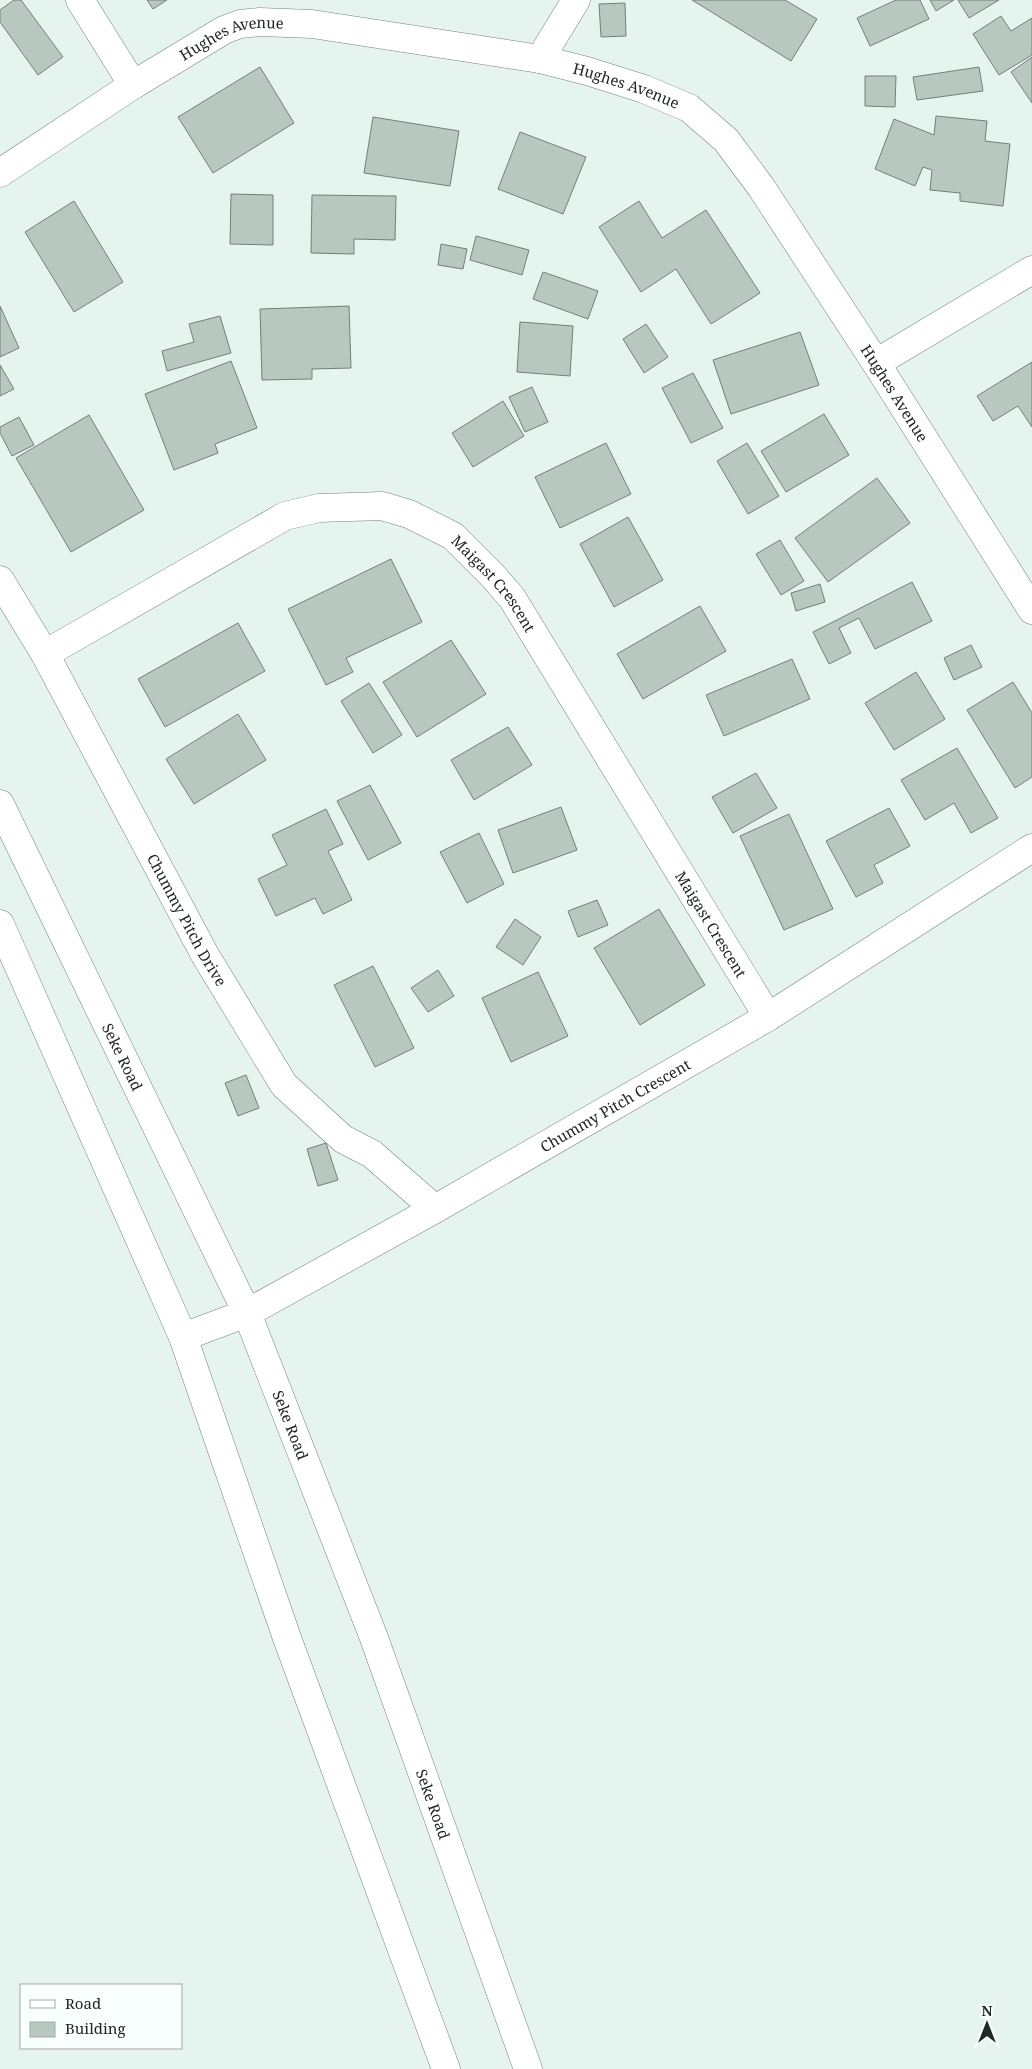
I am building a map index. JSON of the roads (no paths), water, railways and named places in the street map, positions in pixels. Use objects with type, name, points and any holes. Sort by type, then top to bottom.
[{"type":"street","points":[[80,0],[133,85]]},
{"type":"street","points":[[540,59],[561,21],[576,0]]},
{"type":"street","name":"Hughes Avenue","points":[[0,173],[133,85],[224,30],[240,24],[260,22],[312,24],[540,59],[644,89],[689,108],[726,140],[761,187],[876,363],[1032,610]]},
{"type":"street","points":[[876,363],[1032,270]]},
{"type":"street","name":"Maigast Crescent","points":[[45,654],[284,516],[319,508],[382,506],[409,514],[453,536],[512,598],[768,1017]]},
{"type":"street","name":"Chummy Pitch Drive","points":[[0,580],[45,654],[205,954],[284,1085],[343,1139],[372,1154],[435,1209]]},
{"type":"street","name":"Seke Road","points":[[0,804],[248,1313],[374,1638],[528,2069]]},
{"type":"street","name":"Chummy Pitch Crescent","points":[[184,1337],[248,1313],[435,1209],[768,1017],[1032,848]]},
{"type":"street","points":[[0,924],[184,1337],[287,1638],[446,2069]]}]
